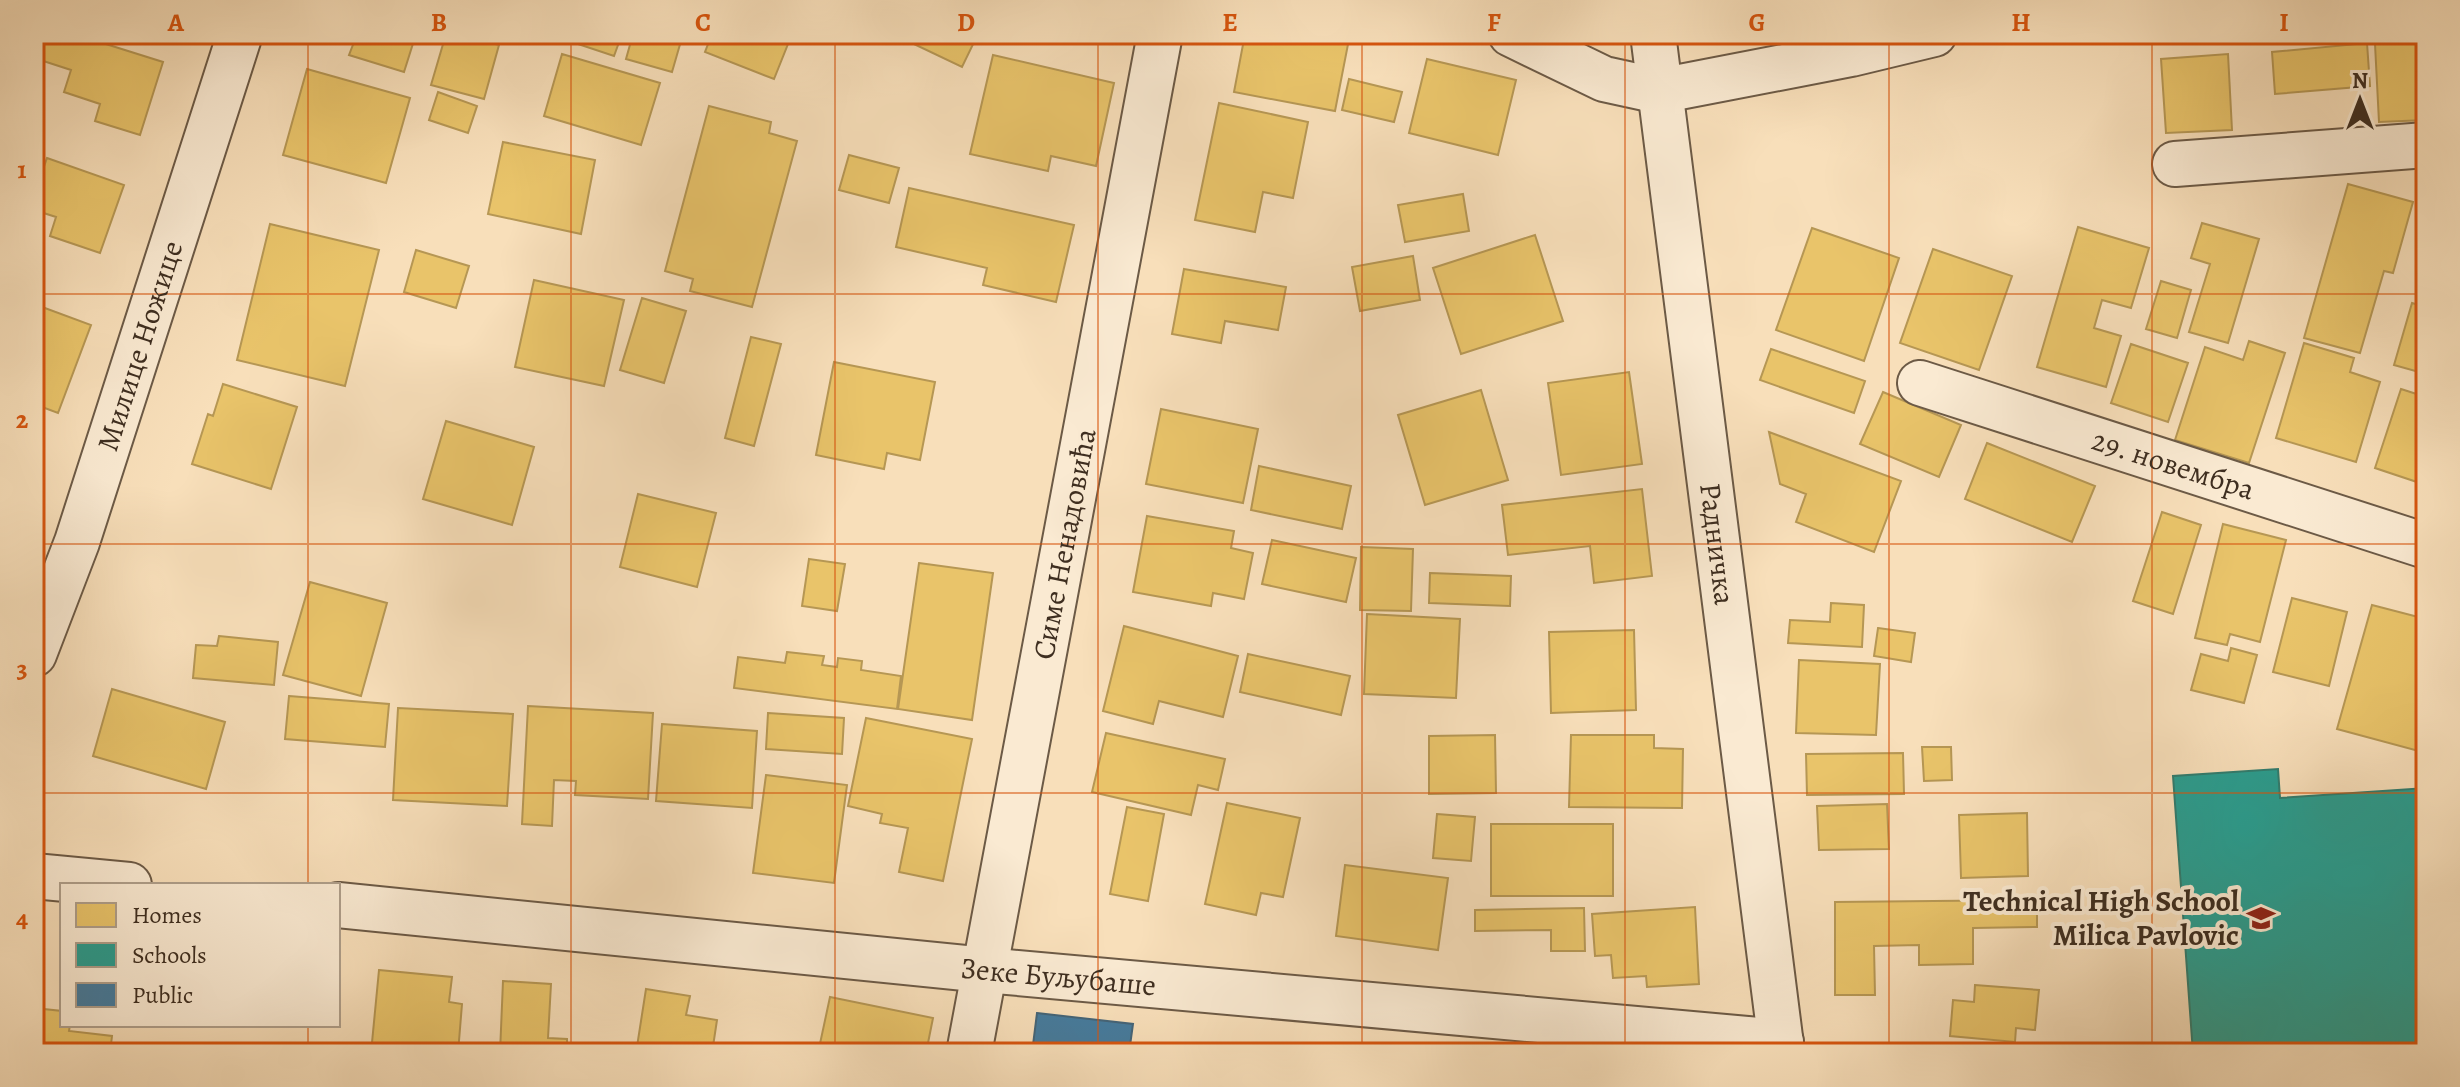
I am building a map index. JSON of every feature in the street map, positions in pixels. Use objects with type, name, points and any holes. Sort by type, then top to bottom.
[{"type":"street","name":"Милице Ножице","points":[[34,654],[77,542],[240,34]]},
{"type":"street","name":"Симе Ненадовића","points":[[969,1053],[1160,34]]},
{"type":"street","points":[[1511,34],[1604,79],[1659,91],[1851,54],[1934,34]]},
{"type":"street","name":"Радничка","points":[[1653,34],[1781,1048]]},
{"type":"street","points":[[2175,164],[2426,145]]},
{"type":"street","name":"29. новембра","points":[[1920,383],[2426,546]]},
{"type":"street","points":[[34,876],[108,883]]},
{"type":"street","name":"Зеке Буљубаше","points":[[340,905],[1781,1048]]},
{"type":"building: Homes","points":[[34,34],[74,34],[163,62],[140,135],[95,121],[100,104],[64,92],[71,70],[34,58]]},
{"type":"building: Homes","points":[[330,34],[416,34],[404,72],[349,55],[354,42]]},
{"type":"building: Homes","points":[[446,34],[459,34],[499,45],[484,99],[431,85]]},
{"type":"building: Homes","points":[[548,34],[622,34],[614,56]]},
{"type":"building: Homes","points":[[633,34],[683,34],[672,72],[626,59]]},
{"type":"building: Homes","points":[[712,34],[792,34],[774,79],[705,52]]},
{"type":"building: Homes","points":[[893,34],[978,34],[962,67]]},
{"type":"building: Homes","points":[[1245,34],[1350,34],[1335,111],[1234,92]]},
{"type":"building: Homes","points":[[2232,34],[2284,34],[2284,42],[2232,44]]},
{"type":"building: Homes","points":[[2421,42],[2426,120],[2379,122],[2375,44]]},
{"type":"building: Homes","points":[[2367,43],[2370,86],[2275,94],[2272,52]]},
{"type":"building: Homes","points":[[562,54],[660,83],[641,145],[544,116]]},
{"type":"building: Homes","points":[[2228,54],[2232,130],[2166,133],[2161,59]]},
{"type":"building: Homes","points":[[993,55],[1114,83],[1096,166],[1051,156],[1048,171],[970,154]]},
{"type":"building: Homes","points":[[1427,59],[1516,80],[1498,155],[1409,133]]},
{"type":"building: Homes","points":[[307,69],[410,98],[386,183],[283,155]]},
{"type":"building: Homes","points":[[1349,79],[1402,92],[1394,122],[1342,110]]},
{"type":"building: Homes","points":[[438,92],[477,106],[468,133],[429,120]]},
{"type":"building: Homes","points":[[1219,103],[1308,122],[1293,198],[1263,192],[1255,232],[1195,220]]},
{"type":"building: Homes","points":[[709,106],[771,122],[769,133],[797,141],[752,307],[690,291],[693,279],[665,271]]},
{"type":"building: Homes","points":[[503,142],[595,160],[581,234],[488,214]]},
{"type":"building: Homes","points":[[849,155],[899,168],[889,203],[839,190]]},
{"type":"building: Homes","points":[[47,158],[124,185],[100,253],[50,236],[56,217],[34,210],[34,195]]},
{"type":"building: Homes","points":[[2348,184],[2413,202],[2393,273],[2384,271],[2360,353],[2304,338]]},
{"type":"building: Homes","points":[[909,188],[1074,225],[1056,302],[983,285],[987,268],[896,247]]},
{"type":"building: Homes","points":[[1463,194],[1469,231],[1405,242],[1398,205]]},
{"type":"building: Homes","points":[[2202,223],[2259,239],[2228,343],[2189,332],[2210,264],[2191,258]]},
{"type":"building: Homes","points":[[270,224],[379,250],[345,386],[237,360]]},
{"type":"building: Homes","points":[[2078,227],[2149,248],[2131,308],[2102,300],[2094,328],[2121,336],[2106,387],[2037,367]]},
{"type":"building: Homes","points":[[1812,228],[1899,258],[1864,361],[1776,330]]},
{"type":"building: Homes","points":[[1535,235],[1563,321],[1461,354],[1433,268]]},
{"type":"building: Homes","points":[[1933,249],[2012,276],[1979,370],[1900,343]]},
{"type":"building: Homes","points":[[416,250],[469,266],[456,308],[404,292]]},
{"type":"building: Homes","points":[[1413,256],[1420,300],[1360,311],[1352,267]]},
{"type":"building: Homes","points":[[1184,269],[1286,287],[1278,330],[1225,321],[1221,343],[1172,334]]},
{"type":"building: Homes","points":[[534,280],[624,300],[604,386],[515,367]]},
{"type":"building: Homes","points":[[2161,281],[2191,290],[2177,338],[2146,329]]},
{"type":"building: Homes","points":[[642,298],[686,311],[664,383],[620,370]]},
{"type":"building: Homes","points":[[2412,303],[2426,307],[2426,374],[2394,365]]},
{"type":"building: Homes","points":[[34,304],[91,325],[58,413],[34,404]]},
{"type":"building: Homes","points":[[751,337],[781,344],[754,446],[725,438]]},
{"type":"building: Homes","points":[[2249,341],[2285,353],[2249,463],[2175,440],[2205,347],[2243,360]]},
{"type":"building: Homes","points":[[2304,343],[2354,358],[2350,372],[2380,382],[2356,462],[2276,438]]},
{"type":"building: Homes","points":[[2131,344],[2188,363],[2168,422],[2111,403]]},
{"type":"building: Homes","points":[[1771,349],[1865,381],[1854,413],[1760,380]]},
{"type":"building: Homes","points":[[834,362],[935,382],[920,460],[887,453],[884,469],[816,455]]},
{"type":"building: Homes","points":[[1629,372],[1642,464],[1561,475],[1548,383]]},
{"type":"building: Homes","points":[[223,384],[297,407],[271,489],[192,464],[208,414],[213,416]]},
{"type":"building: Homes","points":[[2401,389],[2426,397],[2426,485],[2375,468]]},
{"type":"building: Homes","points":[[1481,390],[1508,480],[1425,505],[1398,415]]},
{"type":"building: Homes","points":[[1883,392],[1961,425],[1939,477],[1860,444]]},
{"type":"building: Homes","points":[[1161,409],[1258,429],[1243,503],[1146,484]]},
{"type":"building: Homes","points":[[446,421],[534,447],[512,525],[423,499]]},
{"type":"building: Homes","points":[[1769,432],[1901,481],[1874,552],[1796,522],[1806,494],[1780,484]]},
{"type":"building: Homes","points":[[1987,443],[2095,486],[2072,542],[1965,499]]},
{"type":"building: Homes","points":[[1259,466],[1351,486],[1342,529],[1251,510]]},
{"type":"building: Homes","points":[[1642,489],[1652,576],[1594,583],[1590,546],[1508,555],[1502,505]]},
{"type":"building: Homes","points":[[638,494],[716,513],[697,587],[620,567]]},
{"type":"building: Homes","points":[[2162,512],[2201,525],[2173,614],[2133,601]]},
{"type":"building: Homes","points":[[1147,516],[1234,531],[1231,548],[1253,553],[1244,599],[1213,593],[1211,606],[1133,592]]},
{"type":"building: Homes","points":[[2223,524],[2286,540],[2260,642],[2230,634],[2227,645],[2195,638]]},
{"type":"building: Homes","points":[[1272,540],[1356,558],[1346,602],[1262,584]]},
{"type":"building: Homes","points":[[1361,547],[1413,549],[1411,611],[1360,610]]},
{"type":"building: Homes","points":[[809,559],[845,564],[837,611],[802,606]]},
{"type":"building: Homes","points":[[919,563],[993,573],[972,720],[898,709]]},
{"type":"building: Homes","points":[[1430,573],[1511,576],[1510,606],[1429,603]]},
{"type":"building: Homes","points":[[310,582],[387,603],[361,696],[283,675]]},
{"type":"building: Homes","points":[[2292,598],[2347,612],[2329,686],[2273,672]]},
{"type":"building: Homes","points":[[1831,603],[1864,605],[1862,647],[1788,643],[1790,620],[1830,622]]},
{"type":"building: Homes","points":[[2372,605],[2426,619],[2426,753],[2337,729]]},
{"type":"building: Homes","points":[[1367,614],[1460,619],[1456,698],[1364,694]]},
{"type":"building: Homes","points":[[1124,626],[1238,656],[1223,717],[1159,701],[1153,724],[1103,711]]},
{"type":"building: Homes","points":[[1878,628],[1915,633],[1911,662],[1874,656]]},
{"type":"building: Homes","points":[[1634,630],[1636,710],[1551,713],[1549,632]]},
{"type":"building: Homes","points":[[219,636],[278,642],[274,685],[193,678],[196,645],[217,646]]},
{"type":"building: Homes","points":[[2231,648],[2257,655],[2244,703],[2191,690],[2201,654],[2228,661]]},
{"type":"building: Homes","points":[[787,652],[824,656],[822,665],[837,667],[838,658],[862,661],[861,670],[901,676],[897,709],[734,688],[738,657],[785,663]]},
{"type":"building: Homes","points":[[1248,654],[1350,676],[1341,715],[1240,692]]},
{"type":"building: Homes","points":[[1799,660],[1880,664],[1876,735],[1796,733]]},
{"type":"building: Homes","points":[[112,689],[225,722],[206,789],[93,756]]},
{"type":"building: Homes","points":[[289,696],[389,704],[385,747],[285,739]]},
{"type":"building: Homes","points":[[528,706],[653,713],[648,799],[575,795],[576,781],[554,780],[552,826],[522,824]]},
{"type":"building: Homes","points":[[398,708],[513,714],[507,806],[393,800]]},
{"type":"building: Homes","points":[[768,713],[844,718],[842,754],[766,749]]},
{"type":"building: Homes","points":[[866,718],[972,739],[943,881],[899,872],[908,828],[880,823],[882,814],[848,806]]},
{"type":"building: Homes","points":[[662,724],[757,731],[752,808],[656,801]]},
{"type":"building: Homes","points":[[1106,733],[1225,759],[1218,790],[1198,785],[1191,815],[1092,792]]},
{"type":"building: Homes","points":[[1495,735],[1496,793],[1429,794],[1429,736]]},
{"type":"building: Homes","points":[[1571,735],[1654,735],[1654,748],[1683,749],[1682,808],[1569,807]]},
{"type":"building: Homes","points":[[1922,747],[1951,747],[1952,780],[1924,781]]},
{"type":"building: Homes","points":[[1903,753],[1904,794],[1807,795],[1806,754]]},
{"type":"building: Homes","points":[[766,775],[847,785],[834,883],[753,873]]},
{"type":"building: Homes","points":[[1227,803],[1300,818],[1283,897],[1261,893],[1256,915],[1205,904]]},
{"type":"building: Homes","points":[[1887,804],[1889,849],[1819,850],[1817,806]]},
{"type":"building: Homes","points":[[1127,807],[1164,814],[1148,901],[1110,894]]},
{"type":"building: Homes","points":[[2027,813],[2028,876],[1961,878],[1959,815]]},
{"type":"building: Homes","points":[[1437,814],[1475,817],[1471,861],[1433,858]]},
{"type":"building: Homes","points":[[1491,824],[1613,824],[1613,896],[1491,896]]},
{"type":"building: Homes","points":[[1345,865],[1448,878],[1438,950],[1336,936]]},
{"type":"building: Homes","points":[[2037,900],[2037,927],[1973,928],[1973,964],[1919,965],[1919,945],[1874,946],[1875,995],[1835,995],[1835,902]]},
{"type":"building: Homes","points":[[1695,907],[1699,984],[1647,987],[1646,976],[1613,978],[1611,955],[1595,956],[1592,914]]},
{"type":"building: Homes","points":[[1584,908],[1585,951],[1551,951],[1551,930],[1475,931],[1475,910]]},
{"type":"building: Homes","points":[[379,970],[452,977],[449,1002],[462,1004],[458,1053],[371,1053]]},
{"type":"building: Homes","points":[[503,981],[551,984],[548,1038],[567,1039],[567,1053],[500,1053]]},
{"type":"building: Homes","points":[[1975,985],[2039,990],[2035,1030],[2016,1028],[2015,1042],[1950,1036],[1953,1000],[1974,1002]]},
{"type":"building: Homes","points":[[646,989],[690,996],[686,1015],[717,1020],[712,1053],[636,1053]]},
{"type":"building: Homes","points":[[830,997],[933,1018],[926,1053],[818,1053]]},
{"type":"building: Homes","points":[[34,1008],[60,1011],[60,1027],[70,1027],[69,1031],[112,1036],[110,1053],[34,1053]]},
{"type":"building: Homes","points":[[1299,1045],[1374,1046],[1374,1053],[1299,1053]]},
{"type":"building: Schools","name":"Technical High School Milica Pavlovic","points":[[2278,769],[2280,798],[2426,788],[2426,1053],[2193,1053],[2173,776]]},
{"type":"building: Public","points":[[1037,1013],[1133,1024],[1129,1053],[1032,1053]]},
{"type":"place","name":"Technical High School Milica Pavlovic","points":[[2261,918]]}]
